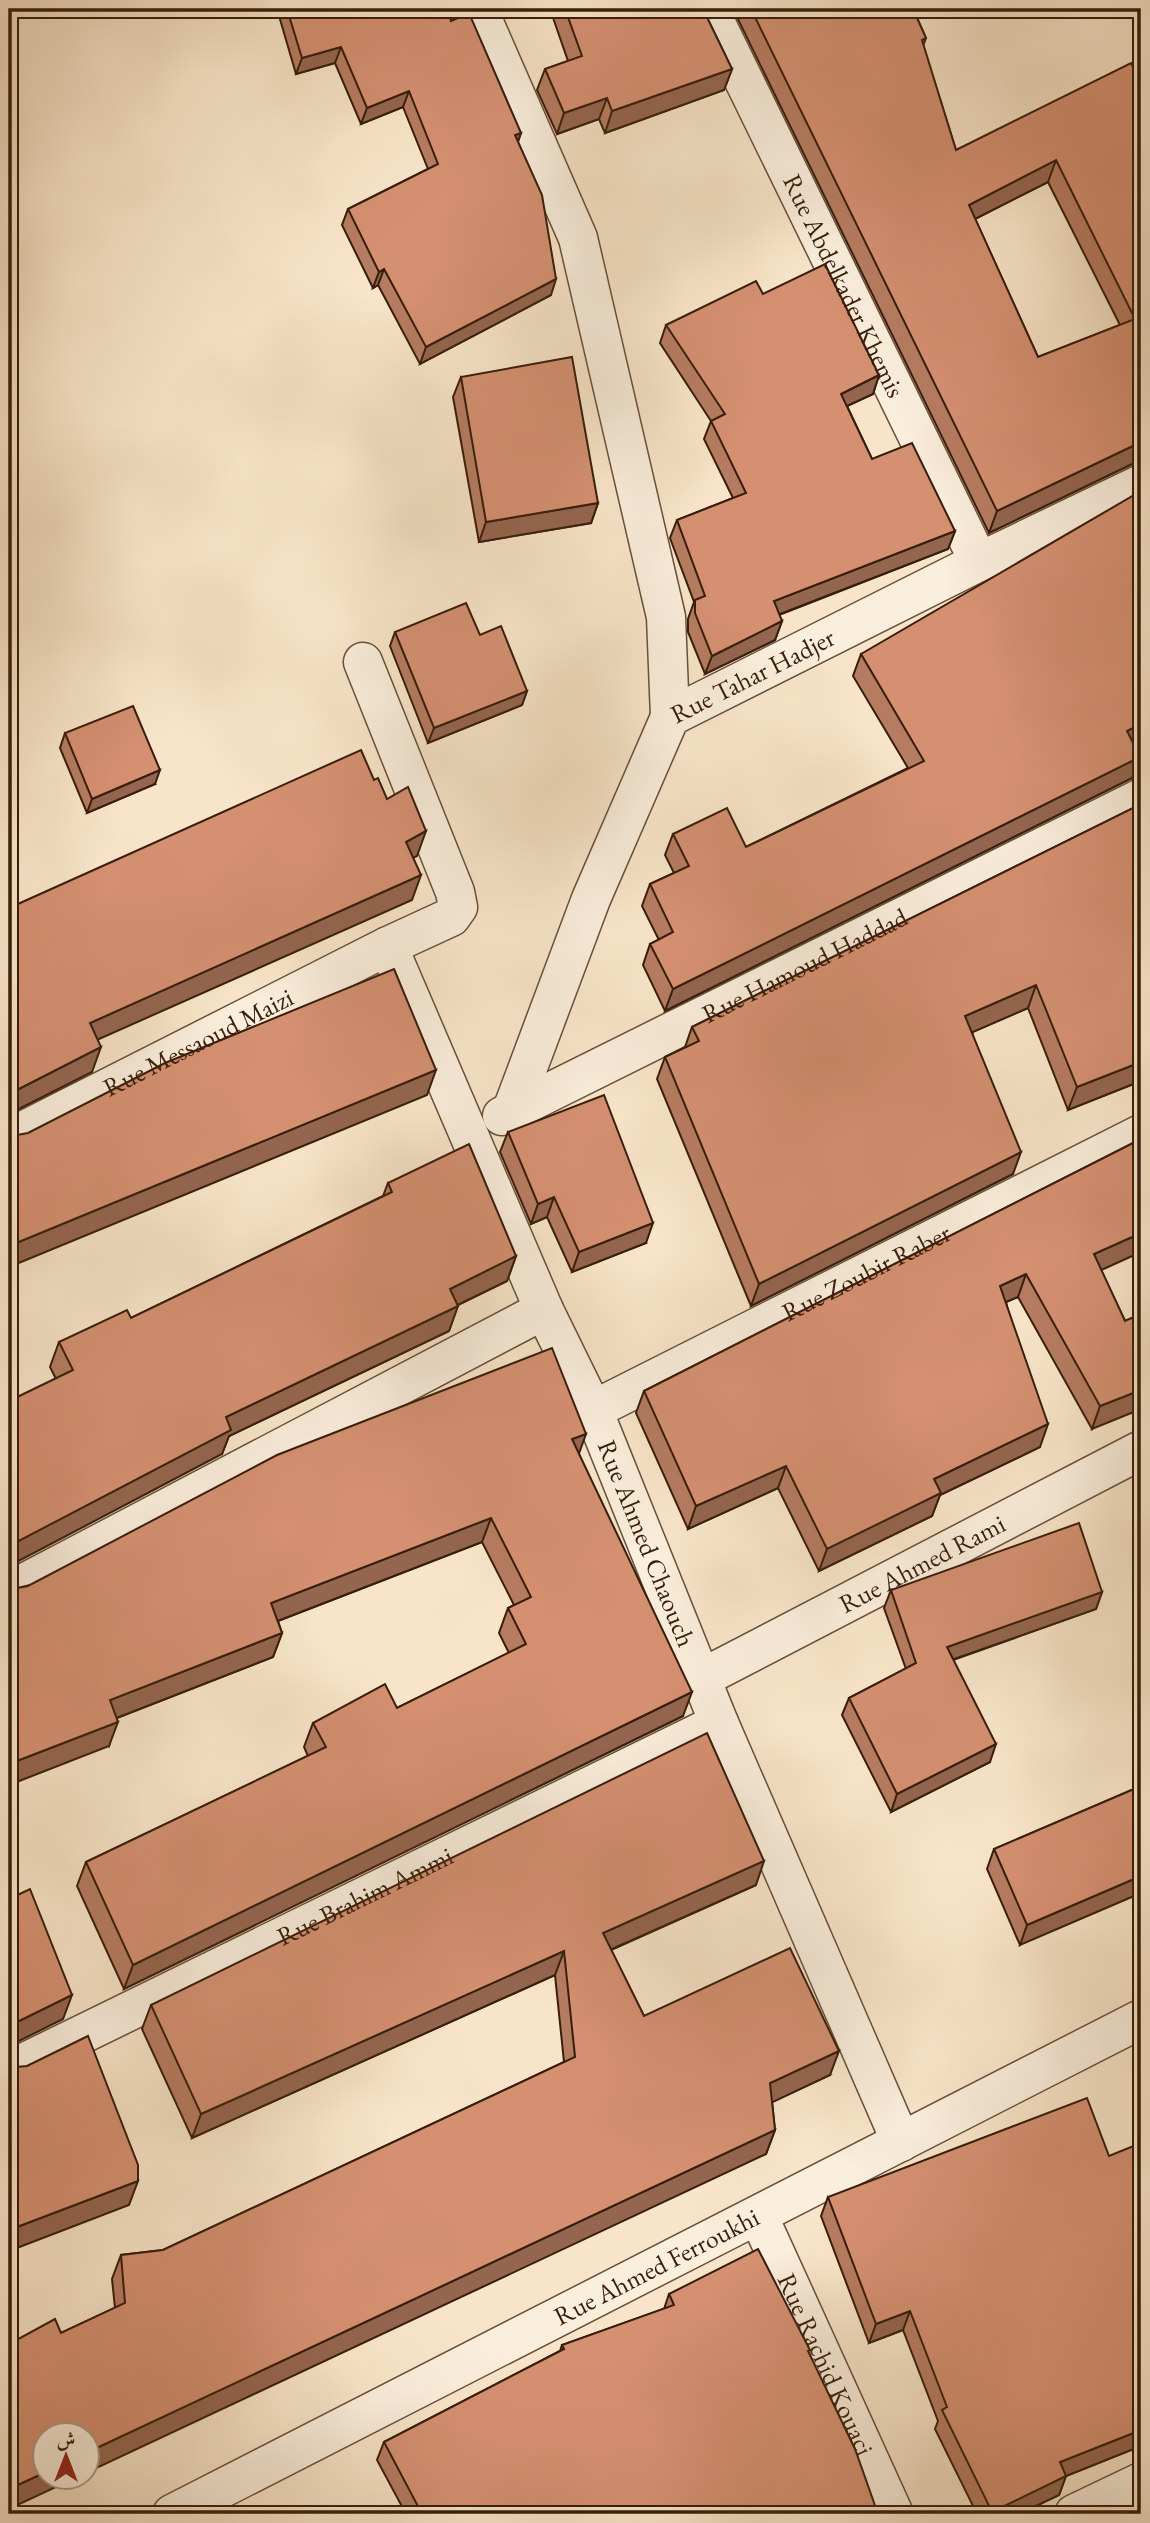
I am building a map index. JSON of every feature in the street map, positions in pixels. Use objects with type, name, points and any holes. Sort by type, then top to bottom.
[{"type":"street","points":[[478,9],[578,238],[666,617],[670,717]]},
{"type":"street","name":"Rue Abdelkader Khemis","points":[[709,9],[979,562]]},
{"type":"street","name":"Rue Tahar Hadjer","points":[[512,1110],[591,899],[670,717],[1141,484]]},
{"type":"street","name":"Rue Messaoud Maizi","points":[[9,1138],[388,946],[451,917],[458,907],[455,892],[363,662]]},
{"type":"street","name":"Rue Hamoud Haddad","points":[[469,1134],[512,1110],[1141,798]]},
{"type":"street","name":"Rue Ahmed Chaouch","points":[[388,946],[544,1310],[593,1410],[719,1723],[901,2142]]},
{"type":"street","name":"Rue Zoubir Raber","points":[[593,1410],[1141,1134]]},
{"type":"street","points":[[9,1591],[544,1310]]},
{"type":"street","name":"Rue Ahmed Rami","points":[[702,1678],[1141,1450]]},
{"type":"street","name":"Rue Brahim Ammi","points":[[9,2070],[719,1723]]},
{"type":"street","name":"Rue Ahmed Ferroukhi","points":[[173,2514],[1141,2019]]},
{"type":"street","name":"Rue Rachid Kouaci","points":[[758,2215],[894,2514]]},
{"type":"street","points":[[1074,2514],[1141,2482]]},
{"type":"building","points":[[287,9],[448,9],[451,21],[469,13],[521,133],[515,135],[542,195],[556,279],[426,347],[384,269],[379,272],[348,209],[438,164],[409,91],[367,108],[341,47],[302,58]]},
{"type":"building","points":[[565,9],[703,9],[732,69],[612,111],[607,98],[564,113],[545,69],[582,56]]},
{"type":"building","points":[[751,9],[913,9],[926,38],[922,40],[956,150],[1131,63],[1141,83],[1141,442],[997,511]],"holes":[[[1056,160],[1135,319],[1038,357],[969,205]]]},
{"type":"building","points":[[825,264],[879,375],[841,394],[872,459],[912,443],[955,531],[774,601],[782,621],[712,656],[695,613],[695,600],[705,596],[677,520],[746,493],[711,421],[725,414],[666,325],[756,281],[763,294]]},
{"type":"building","points":[[572,357],[598,503],[486,522],[461,377]]},
{"type":"building","points":[[1141,491],[1141,724],[1127,731],[1140,757],[673,989],[650,944],[673,932],[650,884],[689,866],[673,834],[727,808],[746,847],[924,761],[861,654]]},
{"type":"building","points":[[466,603],[480,635],[501,626],[527,691],[434,728],[395,632]]},
{"type":"building","points":[[133,706],[160,770],[92,799],[65,733]]},
{"type":"building","points":[[361,750],[374,780],[378,778],[387,799],[408,787],[426,831],[406,842],[421,875],[90,1023],[101,1047],[9,1094],[9,908]]},
{"type":"building","points":[[1141,804],[1141,1062],[1077,1087],[1036,985],[965,1016],[1021,1152],[759,1284],[665,1057],[699,1041],[692,1027]]},
{"type":"building","points":[[394,969],[436,1070],[9,1246],[9,1133],[28,1133],[165,1063]]},
{"type":"building","points":[[604,1095],[653,1223],[579,1252],[554,1197],[538,1204],[508,1132]]},
{"type":"building","points":[[1141,1139],[1141,1233],[1094,1254],[1125,1321],[1141,1314],[1141,1390],[1100,1406],[1026,1274],[1000,1286],[1048,1424],[934,1479],[941,1493],[827,1549],[786,1466],[696,1506],[644,1391]]},
{"type":"building","points":[[469,1144],[516,1256],[450,1289],[458,1306],[226,1417],[231,1430],[9,1546],[9,1401],[73,1370],[59,1342],[127,1310],[131,1318],[392,1192],[388,1183]]},
{"type":"building","points":[[552,1348],[586,1434],[572,1439],[692,1692],[133,1965],[86,1862],[326,1747],[313,1723],[385,1684],[397,1708],[526,1644],[508,1608],[531,1597],[491,1518],[271,1603],[282,1633],[110,1700],[118,1722],[9,1764],[9,1586],[28,1586],[277,1455]]},
{"type":"building","points":[[1079,1523],[1102,1592],[947,1647],[996,1744],[897,1794],[849,1698],[916,1663],[891,1590]]},
{"type":"building","points":[[707,1733],[764,1861],[603,1933],[644,2016],[790,1948],[839,2051],[770,2083],[775,2130],[102,2445],[102,2422],[32,2422],[32,2478],[9,2489],[9,2344],[55,2319],[61,2333],[125,2303],[121,2255],[163,2250],[575,2057],[564,1951],[201,2114],[151,2005]]},
{"type":"building","points":[[1141,1786],[1141,1876],[1027,1925],[994,1849]]},
{"type":"building","points":[[30,1889],[72,1995],[9,2026],[9,1899]]},
{"type":"building","points":[[88,2036],[138,2165],[138,2181],[9,2230],[9,2065],[27,2066]]},
{"type":"building","points":[[1087,2098],[1109,2156],[1141,2143],[1141,2430],[1060,2462],[1066,2476],[992,2512],[942,2410],[947,2407],[910,2311],[876,2324],[828,2197]]},
{"type":"building","points":[[758,2249],[810,2350],[808,2351],[855,2449],[878,2514],[422,2514],[384,2442],[564,2349],[562,2345],[674,2305],[669,2294]]}]
